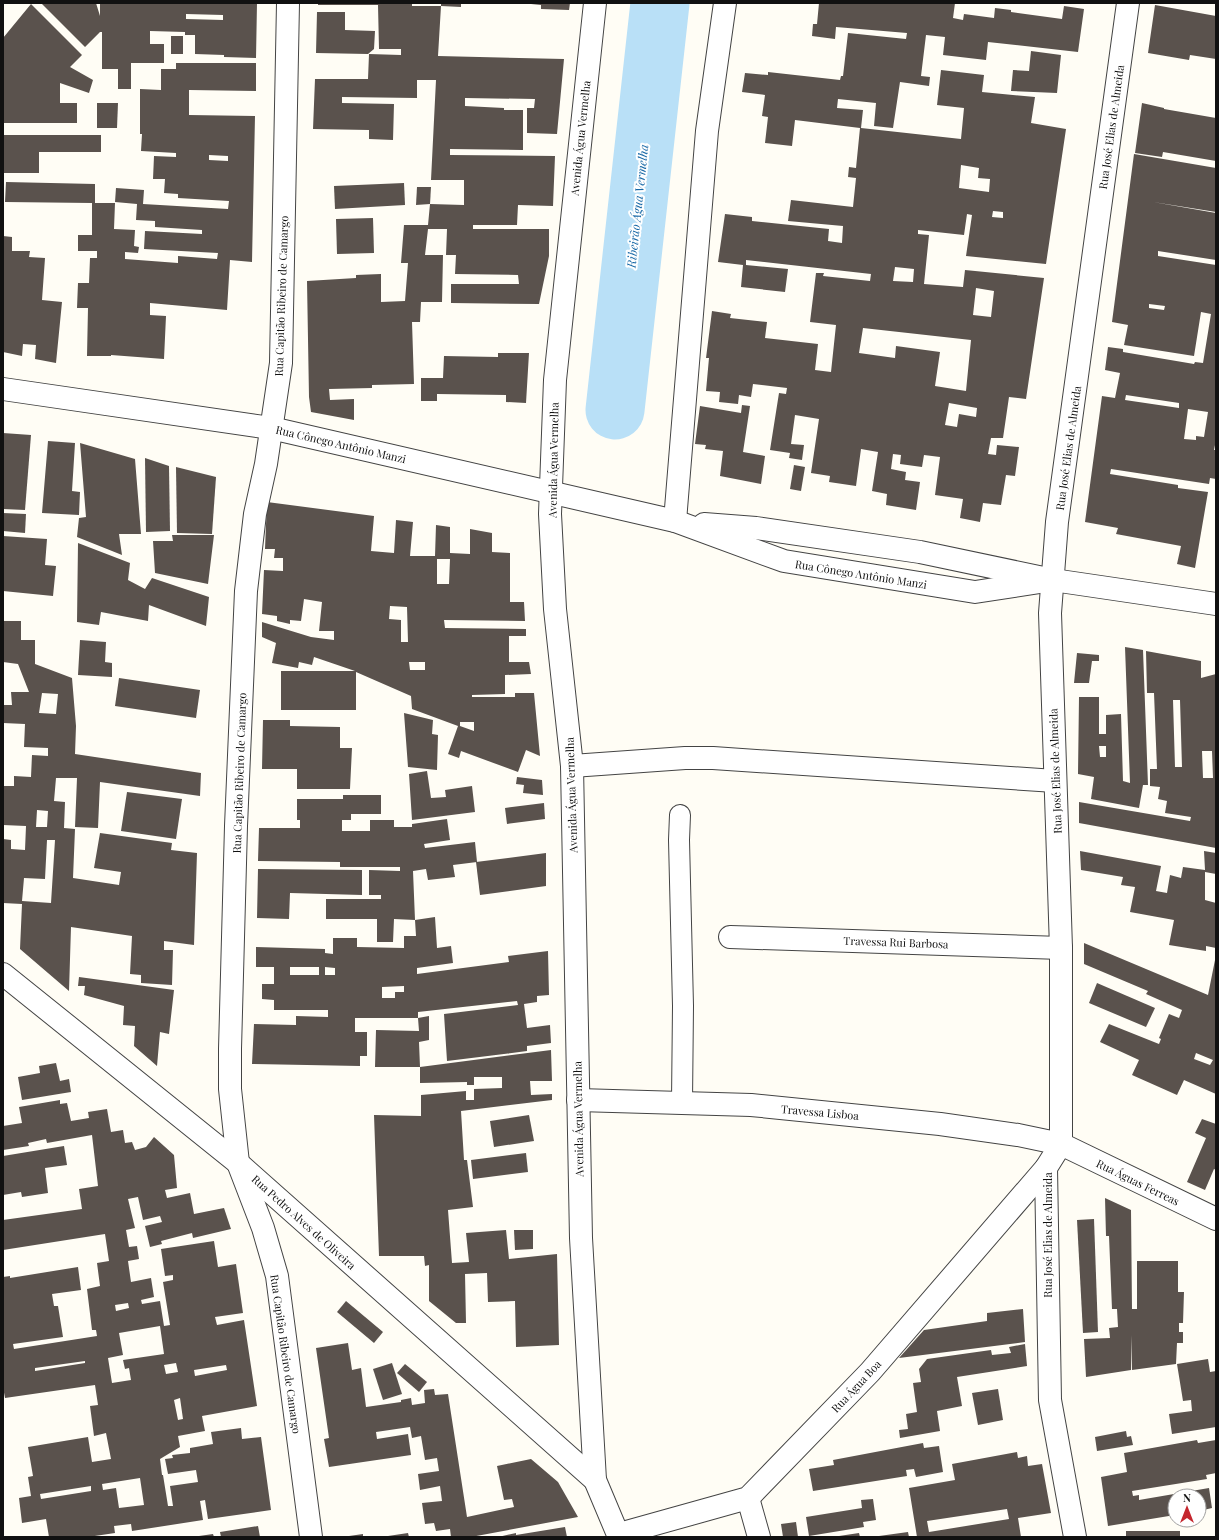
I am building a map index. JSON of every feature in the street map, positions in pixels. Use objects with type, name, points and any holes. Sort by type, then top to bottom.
[{"type":"street","name":"Rua Capitão Ribeiro de Camargo","points":[[288,3],[281,363],[255,514],[246,591],[236,826],[230,1089],[238,1164],[263,1228],[277,1276],[311,1537]]},
{"type":"street","name":"Avenida Água Vermelha","points":[[595,3],[555,380],[550,491],[555,609],[572,766],[581,1238],[595,1480],[619,1536]]},
{"type":"street","points":[[675,521],[707,131],[725,3]]},
{"type":"street","name":"Rua José Elias de Almeida","points":[[1075,1537],[1050,1400],[1046,1168],[1061,1144],[1061,948],[1050,613],[1058,514],[1128,3]]},
{"type":"street","name":"Rua Cônego Antônio Manzi","points":[[3,390],[271,428],[675,521],[784,561],[975,592],[1053,580]]},
{"type":"street","name":"Rua Cônego Antônio Manzi","points":[[675,521],[756,528],[920,552],[1053,580],[1216,604]]},
{"type":"street","points":[[572,766],[685,758],[713,758],[1055,781]]},
{"type":"street","name":"Travessa Rui Barbosa","points":[[730,937],[1061,948]]},
{"type":"street","name":"Rua Pedro Alves de Oliveira","points":[[3,974],[238,1164],[595,1480]]},
{"type":"street","name":"Travessa Lisboa","points":[[578,1100],[752,1105],[940,1124],[1018,1135],[1061,1144]]},
{"type":"street","name":"Rua Águas Ferreas","points":[[1061,1144],[1216,1219]]},
{"type":"street","name":"Rua Água Boa","points":[[748,1498],[870,1372],[1046,1168]]},
{"type":"street","points":[[619,1536],[748,1498],[759,1537]]},
{"type":"lane","points":[[680,815],[683,1006],[682,1102]]},
{"type":"building","points":[[96,3],[100,16],[100,3],[257,3],[256,58],[195,54],[195,35],[185,35],[185,32],[150,31],[150,44],[164,44],[164,63],[131,63],[131,89],[118,89],[118,69],[102,69],[102,32],[100,32],[85,47],[42,4]],"holes":[[[186,14],[223,15],[223,20],[186,19]]]},
{"type":"building","points":[[318,3],[412,3],[412,6],[441,6],[438,56],[564,59],[557,134],[527,133],[527,108],[534,108],[535,99],[465,98],[465,106],[504,108],[504,110],[523,110],[523,150],[450,149],[450,155],[555,156],[553,206],[518,205],[517,225],[473,225],[473,229],[549,229],[549,256],[539,304],[451,303],[451,284],[519,284],[518,275],[455,274],[456,255],[446,255],[447,229],[428,229],[425,255],[443,255],[442,302],[421,302],[420,322],[412,322],[414,384],[372,385],[372,388],[329,389],[330,400],[354,399],[354,420],[311,412],[309,397],[307,281],[356,278],[356,275],[381,274],[381,302],[405,301],[408,263],[401,263],[404,225],[428,225],[430,204],[464,205],[464,180],[431,180],[436,80],[417,80],[417,98],[342,97],[342,103],[394,104],[393,140],[369,139],[369,130],[313,129],[315,79],[368,79],[369,54],[401,55],[401,49],[379,49],[378,5],[318,5]]},
{"type":"building","points":[[441,3],[461,3],[461,7],[441,6]]},
{"type":"building","points":[[521,3],[570,3],[569,10],[541,9],[541,5]]},
{"type":"building","points":[[819,3],[955,3],[953,18],[963,20],[964,14],[994,18],[995,8],[1011,10],[1011,12],[1062,19],[1064,6],[1084,9],[1078,52],[988,42],[986,60],[943,55],[945,37],[926,35],[921,76],[930,77],[929,86],[900,82],[893,128],[874,126],[876,103],[838,99],[837,108],[863,110],[861,128],[961,139],[964,108],[937,105],[941,70],[984,75],[982,92],[1035,97],[1031,123],[1066,129],[1046,264],[966,256],[972,215],[967,214],[964,235],[918,230],[918,234],[929,235],[924,284],[963,287],[965,270],[1044,278],[1026,399],[1009,397],[1003,438],[991,438],[988,454],[996,455],[997,445],[1019,447],[1015,476],[1006,475],[1001,505],[983,503],[980,522],[960,518],[963,499],[935,495],[940,457],[924,455],[922,467],[900,464],[901,455],[893,454],[891,469],[906,472],[905,480],[920,482],[916,510],[886,505],[887,494],[872,491],[878,452],[861,449],[856,486],[829,482],[830,476],[811,473],[819,419],[795,415],[791,444],[804,445],[802,460],[789,458],[790,453],[770,450],[779,393],[786,394],[787,388],[753,384],[751,397],[739,395],[738,404],[719,402],[720,392],[706,391],[709,358],[706,358],[712,311],[731,314],[730,318],[767,322],[765,338],[818,344],[815,370],[831,372],[836,325],[810,322],[816,273],[824,273],[823,276],[870,281],[871,274],[746,260],[746,265],[788,269],[785,292],[741,287],[743,265],[718,262],[725,214],[752,217],[752,221],[829,229],[828,241],[842,243],[843,226],[788,221],[791,200],[853,207],[856,178],[848,177],[849,167],[856,168],[860,128],[795,120],[792,146],[765,143],[768,117],[762,116],[765,95],[742,92],[745,73],[768,75],[768,72],[840,80],[841,76],[843,76],[848,33],[906,39],[907,33],[836,27],[835,39],[812,36],[813,24],[817,24]],"holes":[[[961,165],[979,168],[978,178],[990,179],[989,192],[959,188]],[[993,211],[1003,212],[1003,218],[992,217]],[[895,267],[914,269],[913,282],[893,281]],[[976,288],[994,291],[991,317],[973,315]],[[863,328],[971,340],[966,391],[935,386],[940,352],[896,346],[895,358],[859,353]],[[949,403],[977,408],[976,417],[959,414],[957,427],[945,425]]]},
{"type":"building","points":[[31,4],[82,55],[70,67],[93,80],[89,93],[60,83],[60,103],[77,103],[77,123],[3,123],[3,38]]},
{"type":"building","points":[[1155,5],[1216,16],[1216,59],[1190,55],[1189,60],[1148,53]]},
{"type":"building","points":[[317,12],[345,12],[345,30],[375,31],[374,49],[368,54],[316,53]]},
{"type":"building","points":[[171,36],[183,36],[183,54],[171,54]]},
{"type":"building","points":[[1031,51],[1061,55],[1057,93],[1011,91],[1013,70],[1029,71]]},
{"type":"building","points":[[176,63],[256,63],[256,91],[189,90],[189,115],[255,116],[252,262],[230,260],[227,310],[150,303],[150,315],[166,316],[164,359],[111,355],[87,356],[88,308],[77,308],[78,283],[89,283],[90,258],[97,258],[97,251],[78,251],[78,235],[92,235],[92,203],[5,202],[6,182],[95,184],[95,203],[115,203],[114,229],[135,230],[134,246],[139,247],[138,253],[125,252],[125,259],[178,263],[178,256],[217,259],[218,253],[144,249],[145,231],[202,234],[202,230],[155,227],[155,221],[136,220],[137,204],[115,202],[116,188],[144,190],[143,204],[228,209],[229,201],[178,198],[178,194],[164,193],[165,179],[153,179],[154,156],[176,157],[176,153],[141,151],[142,134],[140,134],[140,89],[161,90],[161,69],[176,69]],"holes":[[[209,155],[228,156],[228,161],[209,160]]]},
{"type":"building","points":[[97,103],[118,103],[117,128],[97,128]]},
{"type":"building","points":[[1142,103],[1164,109],[1216,118],[1216,161],[1163,152],[1162,157],[1135,153]]},
{"type":"building","points":[[3,135],[101,135],[101,152],[39,152],[39,173],[3,173]]},
{"type":"building","points":[[1134,154],[1216,168],[1216,212],[1153,202],[1216,213],[1216,260],[1158,251],[1158,256],[1216,265],[1216,440],[1214,450],[1216,450],[1216,479],[1210,478],[1209,484],[1111,469],[1110,474],[1178,485],[1178,488],[1208,492],[1195,568],[1177,564],[1181,546],[1116,534],[1118,528],[1085,522],[1102,396],[1115,398],[1120,373],[1105,370],[1108,347],[1123,349],[1123,352],[1194,364],[1195,362],[1203,363],[1211,314],[1201,312],[1194,356],[1124,345],[1128,325],[1112,322]],"holes":[[[1149,304],[1165,306],[1164,310],[1149,308]],[[1126,395],[1179,403],[1179,408],[1125,400]],[[1188,409],[1208,412],[1204,437],[1196,436],[1196,440],[1184,439]]]},
{"type":"building","points":[[404,183],[405,205],[335,209],[334,186]]},
{"type":"building","points":[[417,187],[431,187],[430,204],[416,205]]},
{"type":"building","points":[[373,218],[374,253],[337,254],[336,219]]},
{"type":"building","points":[[3,236],[12,237],[12,251],[30,251],[29,257],[45,258],[42,300],[62,302],[56,363],[35,359],[36,345],[23,344],[22,356],[3,352]]},
{"type":"building","points":[[498,353],[529,353],[526,403],[506,402],[506,395],[437,394],[437,401],[421,401],[421,378],[443,378],[444,356],[498,357]]},
{"type":"building","points":[[742,405],[750,406],[743,452],[765,456],[761,484],[720,476],[723,451],[705,449],[706,445],[695,444],[700,406],[741,413]]},
{"type":"building","points":[[3,433],[31,435],[25,510],[3,509]]},
{"type":"building","points":[[48,441],[75,443],[72,491],[80,492],[79,515],[42,513]]},
{"type":"building","points":[[80,443],[135,459],[141,534],[119,534],[122,555],[77,537],[79,518],[86,517]]},
{"type":"building","points":[[145,458],[169,466],[170,531],[146,532]]},
{"type":"building","points":[[794,465],[805,467],[801,491],[790,489]]},
{"type":"building","points":[[176,467],[216,477],[212,534],[177,533]]},
{"type":"building","points":[[267,502],[374,516],[371,551],[394,553],[396,520],[413,522],[410,556],[435,556],[436,525],[450,527],[450,553],[470,554],[470,529],[492,533],[492,552],[510,553],[510,602],[524,602],[525,621],[444,620],[445,628],[526,629],[526,636],[509,636],[509,662],[529,662],[531,674],[505,675],[505,694],[472,695],[472,697],[515,697],[515,693],[534,693],[540,756],[526,750],[518,772],[461,751],[459,758],[448,754],[458,726],[412,709],[411,696],[356,672],[356,710],[281,710],[281,671],[355,671],[314,657],[312,665],[299,662],[298,668],[272,663],[276,643],[262,637],[262,622],[311,637],[334,640],[334,631],[319,631],[322,602],[304,599],[301,621],[290,620],[290,624],[277,621],[277,616],[262,614],[264,570],[283,571],[283,558],[274,558],[275,549],[265,549]],"holes":[[[437,559],[450,559],[449,584],[437,584]],[[390,606],[407,607],[408,642],[401,642],[401,620],[389,619]],[[409,662],[425,662],[425,670],[410,670]],[[460,722],[474,722],[474,731],[460,726]]]},
{"type":"building","points":[[3,513],[26,514],[25,533],[3,531]]},
{"type":"building","points":[[172,535],[214,535],[208,584],[155,573],[153,541],[173,541]]},
{"type":"building","points":[[3,536],[47,539],[45,565],[56,566],[53,596],[3,591]]},
{"type":"building","points":[[78,543],[130,563],[128,580],[145,589],[152,578],[209,597],[206,626],[149,605],[148,621],[101,612],[99,625],[77,622]]},
{"type":"building","points":[[3,621],[21,621],[21,640],[35,640],[35,664],[72,678],[76,726],[75,754],[201,773],[200,796],[100,782],[98,828],[75,827],[77,778],[56,778],[54,801],[65,802],[64,828],[75,829],[73,878],[119,885],[121,872],[94,868],[100,833],[172,843],[171,850],[197,853],[194,945],[164,941],[164,950],[173,950],[172,985],[141,983],[141,975],[130,974],[132,936],[71,927],[69,991],[20,949],[22,904],[3,903],[3,839],[11,840],[11,849],[25,850],[26,826],[3,825],[3,786],[14,786],[14,776],[31,777],[32,755],[48,756],[48,748],[24,747],[25,724],[3,723],[3,705],[12,705],[11,692],[29,692],[18,664],[3,662]],"holes":[[[42,693],[58,694],[56,714],[39,713]],[[37,810],[48,811],[47,827],[36,827]],[[47,840],[55,840],[51,903],[22,901],[24,878],[45,879]]]},
{"type":"building","points":[[80,640],[106,642],[105,662],[112,663],[112,677],[78,675]]},
{"type":"building","points":[[1125,647],[1143,650],[1148,785],[1143,785],[1139,808],[1091,799],[1094,777],[1078,774],[1079,697],[1099,697],[1099,734],[1106,734],[1106,715],[1121,714],[1123,781],[1130,783]],"holes":[[[1099,746],[1106,746],[1106,757],[1100,757]]]},
{"type":"building","points":[[1146,651],[1201,661],[1201,678],[1216,674],[1216,848],[1079,823],[1079,802],[1190,821],[1191,817],[1165,813],[1167,801],[1158,799],[1160,787],[1150,786],[1150,769],[1157,769],[1154,693],[1147,693]],"holes":[[[1173,700],[1180,700],[1182,767],[1175,767]],[[1202,751],[1212,751],[1213,778],[1203,778]]]},
{"type":"building","points":[[1077,653],[1099,655],[1099,661],[1092,661],[1089,683],[1074,683]]},
{"type":"building","points":[[119,678],[200,690],[196,718],[115,706]]},
{"type":"building","points":[[404,713],[433,720],[432,734],[438,735],[437,770],[408,767]]},
{"type":"building","points":[[263,720],[290,720],[290,726],[340,727],[340,748],[352,748],[350,789],[297,789],[297,769],[262,769]]},
{"type":"building","points":[[427,771],[431,798],[446,797],[445,790],[472,786],[475,812],[412,820],[409,774]]},
{"type":"building","points":[[517,777],[542,780],[543,795],[523,793],[524,785],[516,784]]},
{"type":"building","points":[[127,792],[182,799],[176,839],[121,831]]},
{"type":"building","points":[[343,795],[381,795],[381,814],[351,814],[351,820],[342,820],[342,831],[370,831],[370,820],[394,820],[394,827],[412,827],[412,824],[447,819],[450,840],[424,844],[425,848],[475,842],[477,862],[453,865],[455,877],[428,880],[426,869],[413,871],[415,920],[394,919],[393,942],[377,942],[377,919],[326,919],[326,899],[381,899],[381,895],[369,895],[369,870],[400,871],[400,867],[340,867],[340,862],[258,861],[259,828],[300,828],[300,820],[297,820],[297,799],[343,799]]},
{"type":"building","points":[[544,803],[545,819],[507,824],[505,808]]},
{"type":"building","points":[[1080,851],[1161,866],[1156,891],[1167,893],[1170,875],[1181,878],[1183,867],[1205,870],[1204,851],[1216,853],[1216,874],[1205,872],[1205,900],[1216,903],[1216,948],[1206,946],[1206,951],[1169,945],[1174,920],[1130,912],[1135,887],[1121,885],[1123,877],[1081,870]]},
{"type":"building","points":[[546,853],[546,886],[480,895],[476,862]]},
{"type":"building","points":[[258,869],[362,870],[362,895],[290,893],[289,919],[257,918]]},
{"type":"building","points":[[435,917],[437,948],[451,946],[453,963],[417,968],[417,974],[509,962],[508,956],[548,951],[549,995],[537,996],[537,1002],[524,1004],[527,1028],[550,1025],[551,1043],[527,1046],[527,1051],[447,1061],[444,1014],[518,1005],[517,1001],[418,1012],[418,1018],[355,1018],[355,1032],[367,1032],[367,1056],[360,1056],[360,1066],[252,1064],[254,1024],[296,1025],[296,1016],[328,1017],[328,1010],[274,1010],[274,1000],[262,999],[262,984],[274,984],[274,967],[256,967],[256,947],[325,949],[325,953],[333,954],[333,938],[357,938],[357,947],[404,948],[404,936],[416,936],[415,920]],"holes":[[[290,967],[319,967],[319,975],[290,975]],[[325,967],[335,968],[335,975],[325,975]],[[404,986],[404,992],[395,992],[395,998],[382,998],[382,987]]]},
{"type":"building","points":[[1084,943],[1208,995],[1216,955],[1216,1094],[1184,1080],[1177,1095],[1132,1075],[1139,1060],[1100,1042],[1109,1024],[1159,1044],[1161,1039],[1159,1038],[1169,1014],[1179,1018],[1182,1010],[1146,994],[1148,991],[1084,964]],"holes":[[[1196,1053],[1213,1060],[1210,1065],[1194,1059]]]},
{"type":"building","points":[[79,977],[174,990],[169,1034],[160,1032],[157,1066],[134,1046],[135,1026],[123,1025],[124,1006],[84,995],[85,986],[78,986]]},
{"type":"building","points":[[1097,983],[1155,1008],[1146,1027],[1089,1003]]},
{"type":"building","points":[[429,1016],[429,1040],[419,1042],[420,1067],[375,1067],[376,1030],[419,1031],[418,1018]]},
{"type":"building","points":[[551,1050],[552,1081],[530,1081],[531,1095],[552,1094],[552,1100],[461,1111],[464,1160],[467,1160],[473,1207],[448,1210],[452,1263],[469,1262],[466,1233],[506,1230],[509,1259],[557,1254],[559,1345],[516,1347],[515,1301],[488,1302],[487,1273],[465,1274],[466,1323],[456,1323],[429,1301],[429,1265],[425,1266],[424,1256],[379,1256],[374,1115],[421,1116],[421,1095],[466,1091],[466,1100],[474,1100],[474,1089],[502,1088],[502,1077],[474,1077],[474,1085],[467,1085],[467,1082],[420,1083],[420,1067]]},
{"type":"building","points":[[56,1063],[60,1081],[69,1079],[71,1092],[22,1100],[18,1077],[40,1073],[39,1066]]},
{"type":"building","points":[[60,1100],[60,1104],[67,1103],[71,1121],[89,1118],[88,1112],[107,1109],[111,1132],[123,1130],[125,1143],[132,1142],[135,1150],[146,1147],[154,1137],[174,1155],[177,1188],[165,1190],[167,1198],[190,1193],[194,1214],[224,1208],[231,1229],[193,1238],[192,1233],[161,1241],[162,1244],[150,1247],[145,1226],[162,1222],[160,1216],[143,1220],[138,1197],[128,1199],[135,1228],[126,1230],[129,1247],[137,1246],[139,1259],[128,1261],[131,1282],[151,1278],[154,1297],[141,1300],[142,1304],[160,1301],[164,1326],[170,1325],[163,1282],[173,1280],[173,1275],[165,1276],[161,1249],[214,1241],[218,1267],[236,1264],[243,1313],[215,1317],[217,1325],[244,1320],[257,1406],[202,1416],[205,1431],[178,1436],[180,1447],[160,1459],[162,1475],[168,1506],[173,1506],[170,1486],[198,1482],[196,1470],[168,1474],[165,1459],[173,1458],[172,1455],[190,1453],[190,1448],[213,1444],[211,1432],[241,1428],[242,1439],[261,1437],[271,1510],[208,1519],[205,1500],[200,1501],[203,1520],[132,1531],[131,1524],[114,1526],[115,1533],[88,1537],[49,1537],[46,1519],[22,1523],[19,1498],[31,1496],[28,1477],[33,1476],[28,1447],[88,1437],[92,1462],[111,1459],[106,1433],[94,1436],[90,1406],[98,1405],[95,1385],[5,1398],[3,1387],[3,1277],[10,1276],[10,1278],[78,1267],[81,1290],[52,1294],[54,1306],[58,1306],[63,1337],[13,1344],[14,1349],[97,1336],[96,1330],[92,1330],[87,1289],[100,1286],[97,1263],[109,1261],[105,1234],[3,1250],[3,1220],[82,1209],[79,1189],[98,1186],[92,1135],[47,1143],[46,1139],[28,1143],[29,1146],[3,1150],[3,1126],[22,1123],[19,1107]],"holes":[[[128,1303],[129,1308],[116,1311],[115,1305]],[[160,1326],[164,1354],[123,1360],[125,1369],[129,1368],[131,1380],[112,1383],[108,1358],[123,1355],[119,1333]],[[85,1361],[85,1363],[35,1371],[35,1368]],[[176,1363],[178,1372],[166,1374],[164,1365]],[[226,1365],[227,1370],[195,1376],[194,1370]],[[180,1398],[183,1419],[178,1420],[174,1400]],[[140,1478],[144,1505],[119,1508],[116,1488],[103,1490],[102,1484]],[[91,1486],[91,1491],[41,1499],[40,1494]]]},
{"type":"building","points":[[529,1115],[534,1141],[494,1147],[490,1121]]},
{"type":"building","points":[[1202,1119],[1216,1124],[1216,1170],[1214,1169],[1205,1190],[1187,1182],[1206,1138],[1195,1133]]},
{"type":"building","points":[[64,1146],[67,1165],[45,1168],[48,1193],[22,1197],[21,1192],[3,1195],[3,1156]]},
{"type":"building","points":[[526,1153],[528,1172],[473,1179],[471,1160]]},
{"type":"building","points":[[1105,1198],[1131,1210],[1132,1309],[1137,1309],[1137,1261],[1178,1261],[1178,1292],[1184,1292],[1183,1323],[1179,1323],[1179,1332],[1183,1332],[1183,1343],[1177,1343],[1176,1364],[1132,1370],[1131,1335],[1131,1370],[1086,1377],[1084,1339],[1110,1338],[1109,1328],[1118,1327],[1117,1309],[1112,1309],[1109,1236],[1106,1236]]},
{"type":"building","points":[[1094,1219],[1098,1332],[1083,1333],[1077,1220]]},
{"type":"building","points":[[514,1230],[533,1230],[533,1249],[515,1250]]},
{"type":"building","points":[[346,1301],[383,1332],[374,1343],[337,1312]]},
{"type":"building","points":[[1023,1309],[1025,1342],[899,1358],[924,1330],[987,1321],[987,1313]]},
{"type":"building","points":[[348,1343],[352,1370],[361,1368],[366,1407],[401,1402],[401,1400],[411,1398],[412,1405],[425,1403],[424,1390],[434,1389],[435,1395],[448,1394],[467,1517],[514,1507],[512,1499],[504,1500],[497,1466],[531,1459],[558,1482],[578,1517],[471,1537],[451,1537],[450,1529],[436,1531],[434,1523],[425,1524],[422,1503],[442,1501],[440,1486],[420,1490],[418,1474],[439,1471],[437,1458],[425,1460],[421,1436],[412,1438],[410,1427],[376,1432],[377,1439],[408,1434],[411,1455],[329,1467],[324,1439],[329,1438],[316,1348]]},
{"type":"building","points":[[1025,1344],[1027,1366],[957,1377],[962,1406],[937,1411],[940,1431],[900,1438],[899,1430],[908,1429],[906,1414],[917,1412],[913,1383],[921,1382],[919,1369],[927,1359],[991,1350],[992,1355],[1011,1353],[1009,1347]]},
{"type":"building","points":[[1208,1359],[1210,1372],[1216,1371],[1216,1427],[1172,1434],[1169,1414],[1192,1411],[1191,1400],[1183,1401],[1177,1364]]},
{"type":"building","points":[[392,1363],[402,1394],[383,1400],[373,1369]]},
{"type":"building","points":[[405,1364],[427,1382],[419,1392],[397,1373]]},
{"type":"building","points":[[998,1389],[1003,1420],[978,1425],[972,1393]]},
{"type":"building","points":[[1126,1431],[1127,1437],[1131,1436],[1133,1445],[1097,1451],[1095,1437]]},
{"type":"building","points":[[1197,1440],[1198,1443],[1216,1440],[1216,1473],[1206,1475],[1207,1479],[1132,1491],[1133,1496],[1139,1495],[1139,1500],[1167,1495],[1167,1516],[1108,1526],[1101,1477],[1127,1472],[1124,1453]]},
{"type":"building","points":[[923,1443],[924,1448],[939,1446],[943,1472],[916,1477],[914,1469],[906,1470],[907,1476],[813,1491],[809,1469],[834,1465],[833,1460]]},
{"type":"building","points":[[1017,1452],[1018,1458],[1027,1456],[1028,1466],[1042,1464],[1051,1513],[1018,1518],[1021,1537],[917,1537],[909,1488],[955,1480],[952,1464]],"holes":[[[1007,1509],[1009,1519],[929,1532],[927,1521]]]},
{"type":"building","points":[[1207,1488],[1209,1488],[1212,1508],[1207,1509]]},
{"type":"building","points":[[873,1499],[876,1520],[863,1522],[864,1527],[809,1536],[806,1517],[862,1508],[861,1500]]},
{"type":"building","points":[[796,1522],[798,1537],[783,1537],[781,1524]]},
{"type":"building","points":[[258,1526],[260,1537],[221,1537],[220,1532]]},
{"type":"building","points":[[565,1527],[567,1537],[498,1537],[516,1533],[516,1535]]},
{"type":"building","points":[[1126,1531],[1180,1531],[1180,1537],[1126,1537]]},
{"type":"building","points":[[908,1532],[909,1537],[879,1537],[879,1536]]},
{"type":"building","points":[[408,1533],[409,1537],[388,1537],[388,1536]]},
{"type":"building","points":[[859,1533],[860,1537],[839,1537],[839,1536]]},
{"type":"building","points":[[213,1534],[214,1537],[199,1536]]},
{"type":"building","points":[[363,1534],[363,1537],[349,1537],[349,1536]]},
{"type":"waterway","name":"Ribeirão Água Vermelha","points":[[615,410],[660,3]]}]
